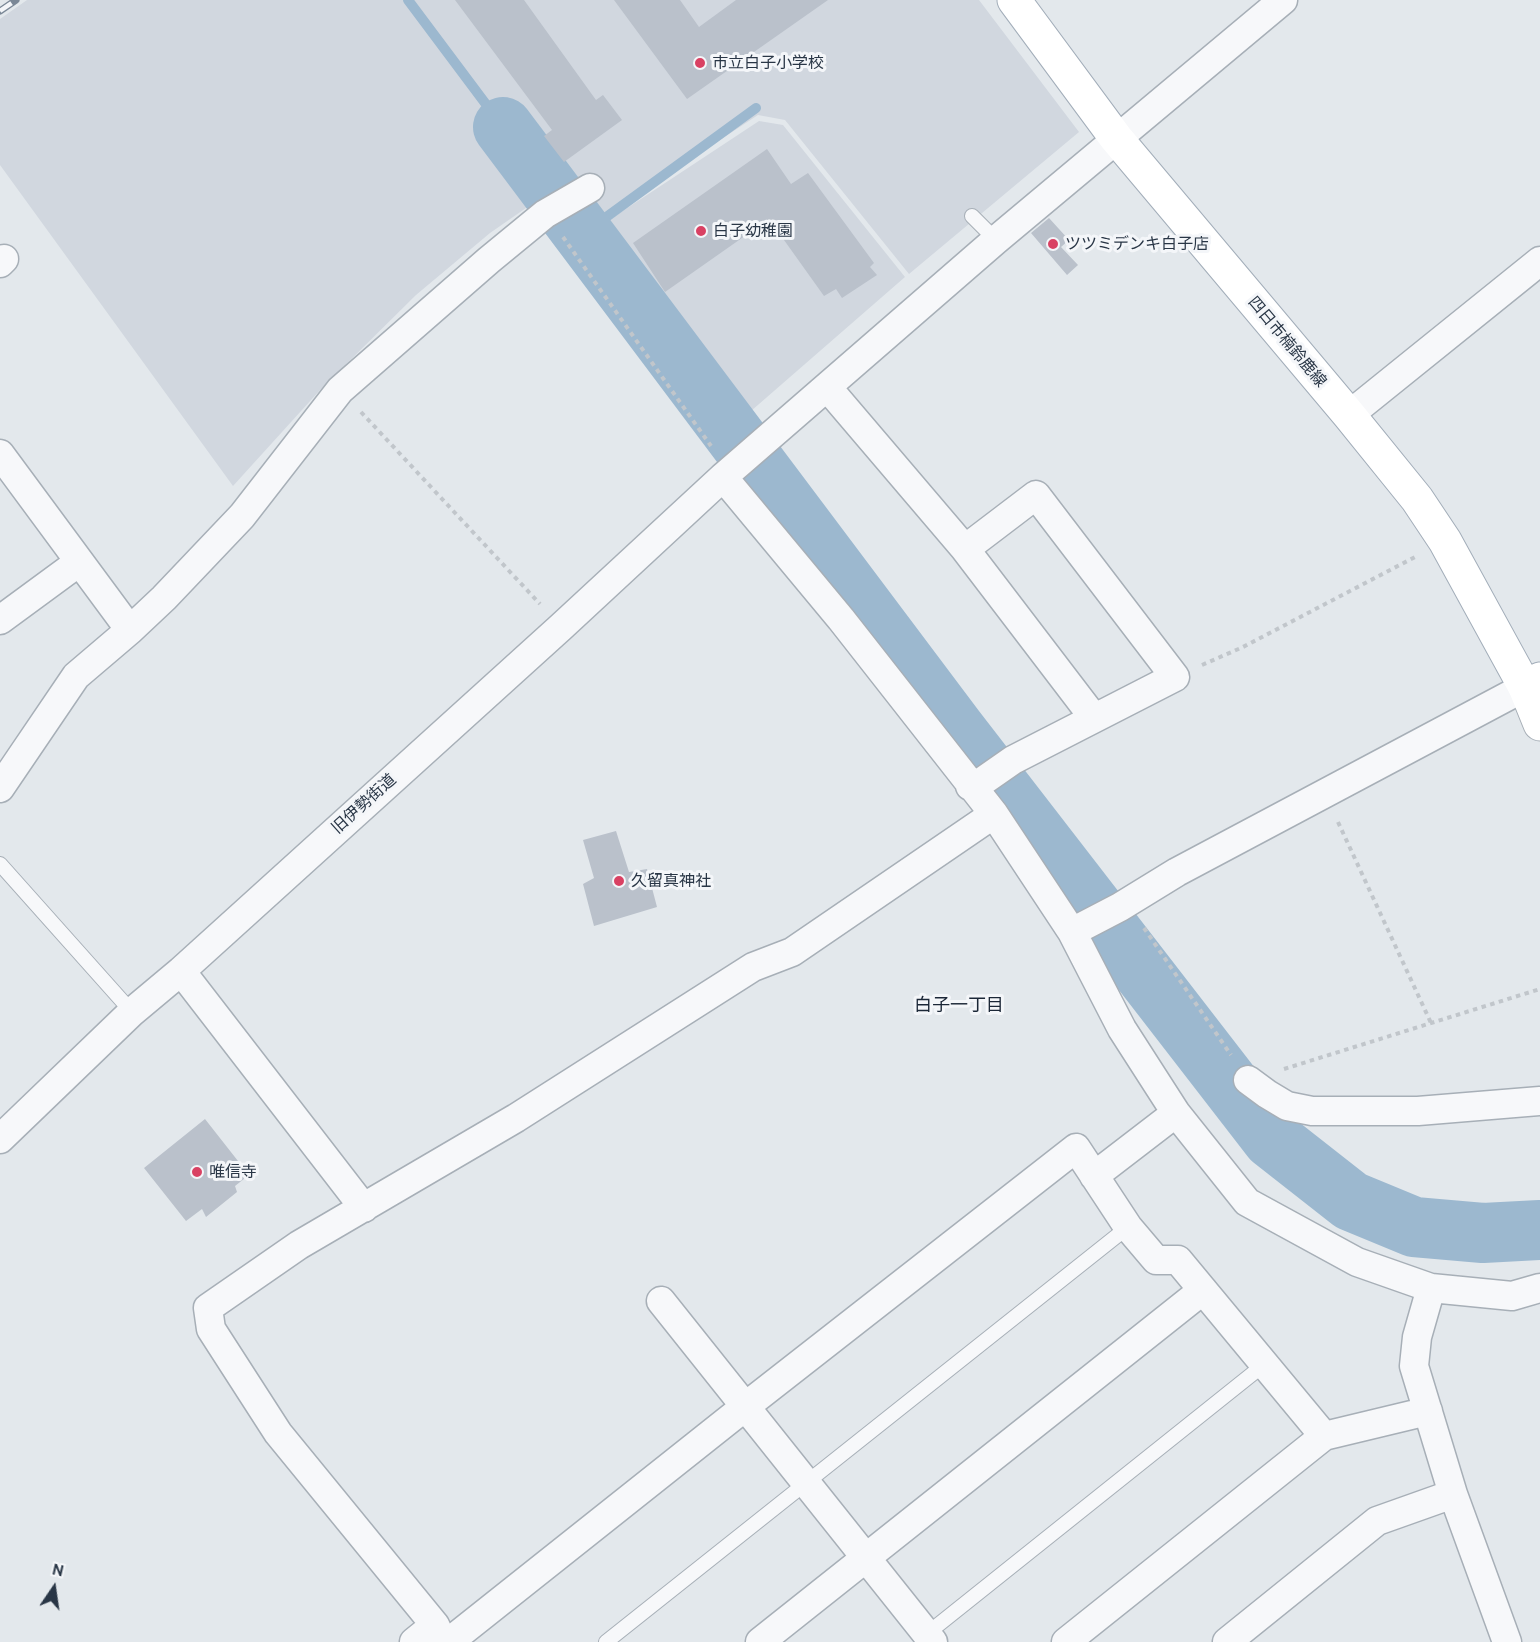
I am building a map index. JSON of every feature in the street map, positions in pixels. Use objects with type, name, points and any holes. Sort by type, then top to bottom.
[{"type":"main road","name":"四日市楠鈴鹿線","points":[[1014,0],[1116,138],[1417,499],[1532,683],[1540,724]]},
{"type":"street","name":"旧伊勢街道","points":[[0,1139],[132,1012],[181,971],[561,627],[726,474],[996,240],[1283,0]]},
{"type":"street","points":[[0,788],[76,676],[164,598],[242,516],[340,390],[489,260],[546,214],[590,188]]},
{"type":"street","points":[[1349,415],[1540,261]]},
{"type":"street","points":[[827,387],[966,549],[1094,718]]},
{"type":"street","points":[[0,454],[130,630]]},
{"type":"street","points":[[726,474],[975,785],[1076,929],[1122,1029],[1176,1113],[1247,1202],[1357,1262],[1431,1288],[1512,1296],[1540,1288]]},
{"type":"street","points":[[966,549],[1036,495],[1175,677],[1013,760],[975,785]]},
{"type":"street","points":[[0,620],[79,562]]},
{"type":"street","points":[[1076,929],[1123,905],[1177,872],[1532,683]]},
{"type":"street","points":[[994,814],[792,952],[753,968],[526,1111],[299,1245],[208,1308],[212,1329],[278,1433],[435,1638],[746,1406],[1076,1149],[1128,1227],[1156,1260],[1178,1260],[1266,1363],[1324,1436]]},
{"type":"street","points":[[181,971],[364,1208]]},
{"type":"street","points":[[1248,1080],[1287,1106],[1312,1111],[1418,1111],[1540,1101]]},
{"type":"street","points":[[1094,1176],[1176,1113]]},
{"type":"street","points":[[1431,1288],[1418,1337],[1414,1365],[1453,1494],[1507,1642]]},
{"type":"street","points":[[760,1642],[1203,1290]]},
{"type":"street","points":[[661,1301],[866,1558],[926,1639]]},
{"type":"street","points":[[1066,1642],[1324,1436],[1428,1411]]},
{"type":"street","points":[[1227,1642],[1377,1521],[1453,1494]]},
{"type":"lane","points":[[972,216],[996,240]]},
{"type":"lane","points":[[0,864],[132,1012]]},
{"type":"lane","points":[[606,1642],[1128,1227]]},
{"type":"lane","points":[[926,1639],[1266,1363]]},
{"type":"path","points":[[546,214],[726,474]]},
{"type":"path","points":[[340,390],[561,627]]},
{"type":"path","points":[[1175,677],[1243,648],[1445,541]]},
{"type":"path","points":[[1325,794],[1431,1023]]},
{"type":"path","points":[[1123,905],[1248,1080],[1540,989]]},
{"type":"shaded area","points":[[27,0],[979,0],[1079,132],[909,274],[785,120],[758,115],[604,216],[575,174],[490,233],[416,295],[321,389],[233,486],[0,165],[0,19]]},
{"type":"shaded area","points":[[759,121],[783,125],[905,277],[751,411],[606,222]]},
{"type":"building","points":[[455,0],[524,0],[596,100],[603,95],[622,120],[564,162],[544,136],[552,130]]},
{"type":"building","name":"市立白子小学校","points":[[614,0],[680,0],[699,27],[736,0],[828,0],[687,99]]},
{"type":"building","name":"白子幼稚園","points":[[767,149],[791,184],[808,173],[874,263],[870,267],[877,275],[842,298],[836,289],[824,296],[769,219],[665,292],[633,243]]},
{"type":"building","name":"ツツミデンキ白子店","points":[[1049,218],[1069,240],[1061,247],[1078,265],[1067,275],[1031,233]]},
{"type":"building","name":"久留真神社","points":[[616,831],[629,872],[647,869],[657,907],[594,926],[583,884],[594,878],[583,840]]},
{"type":"building","name":"唯信寺","points":[[205,1119],[249,1175],[235,1186],[237,1192],[206,1217],[202,1209],[186,1221],[144,1168]]},
{"type":"waterway","points":[[408,0],[503,127]]},
{"type":"waterway","points":[[583,234],[756,108]]},
{"type":"waterway","points":[[503,127],[955,729],[1272,1139],[1351,1201],[1414,1227],[1483,1233],[1540,1230]]},
{"type":"railway","points":[[0,11],[16,0]]},
{"type":"place","name":"市立白子小学校","points":[[700,63]]},
{"type":"place","name":"白子幼稚園","points":[[701,231]]},
{"type":"place","name":"ツツミデンキ白子店","points":[[1053,244]]},
{"type":"place","name":"久留真神社","points":[[619,881]]},
{"type":"place","name":"唯信寺","points":[[197,1172]]},
{"type":"district","name":"白子一丁目","points":[[959,1006]]}]
